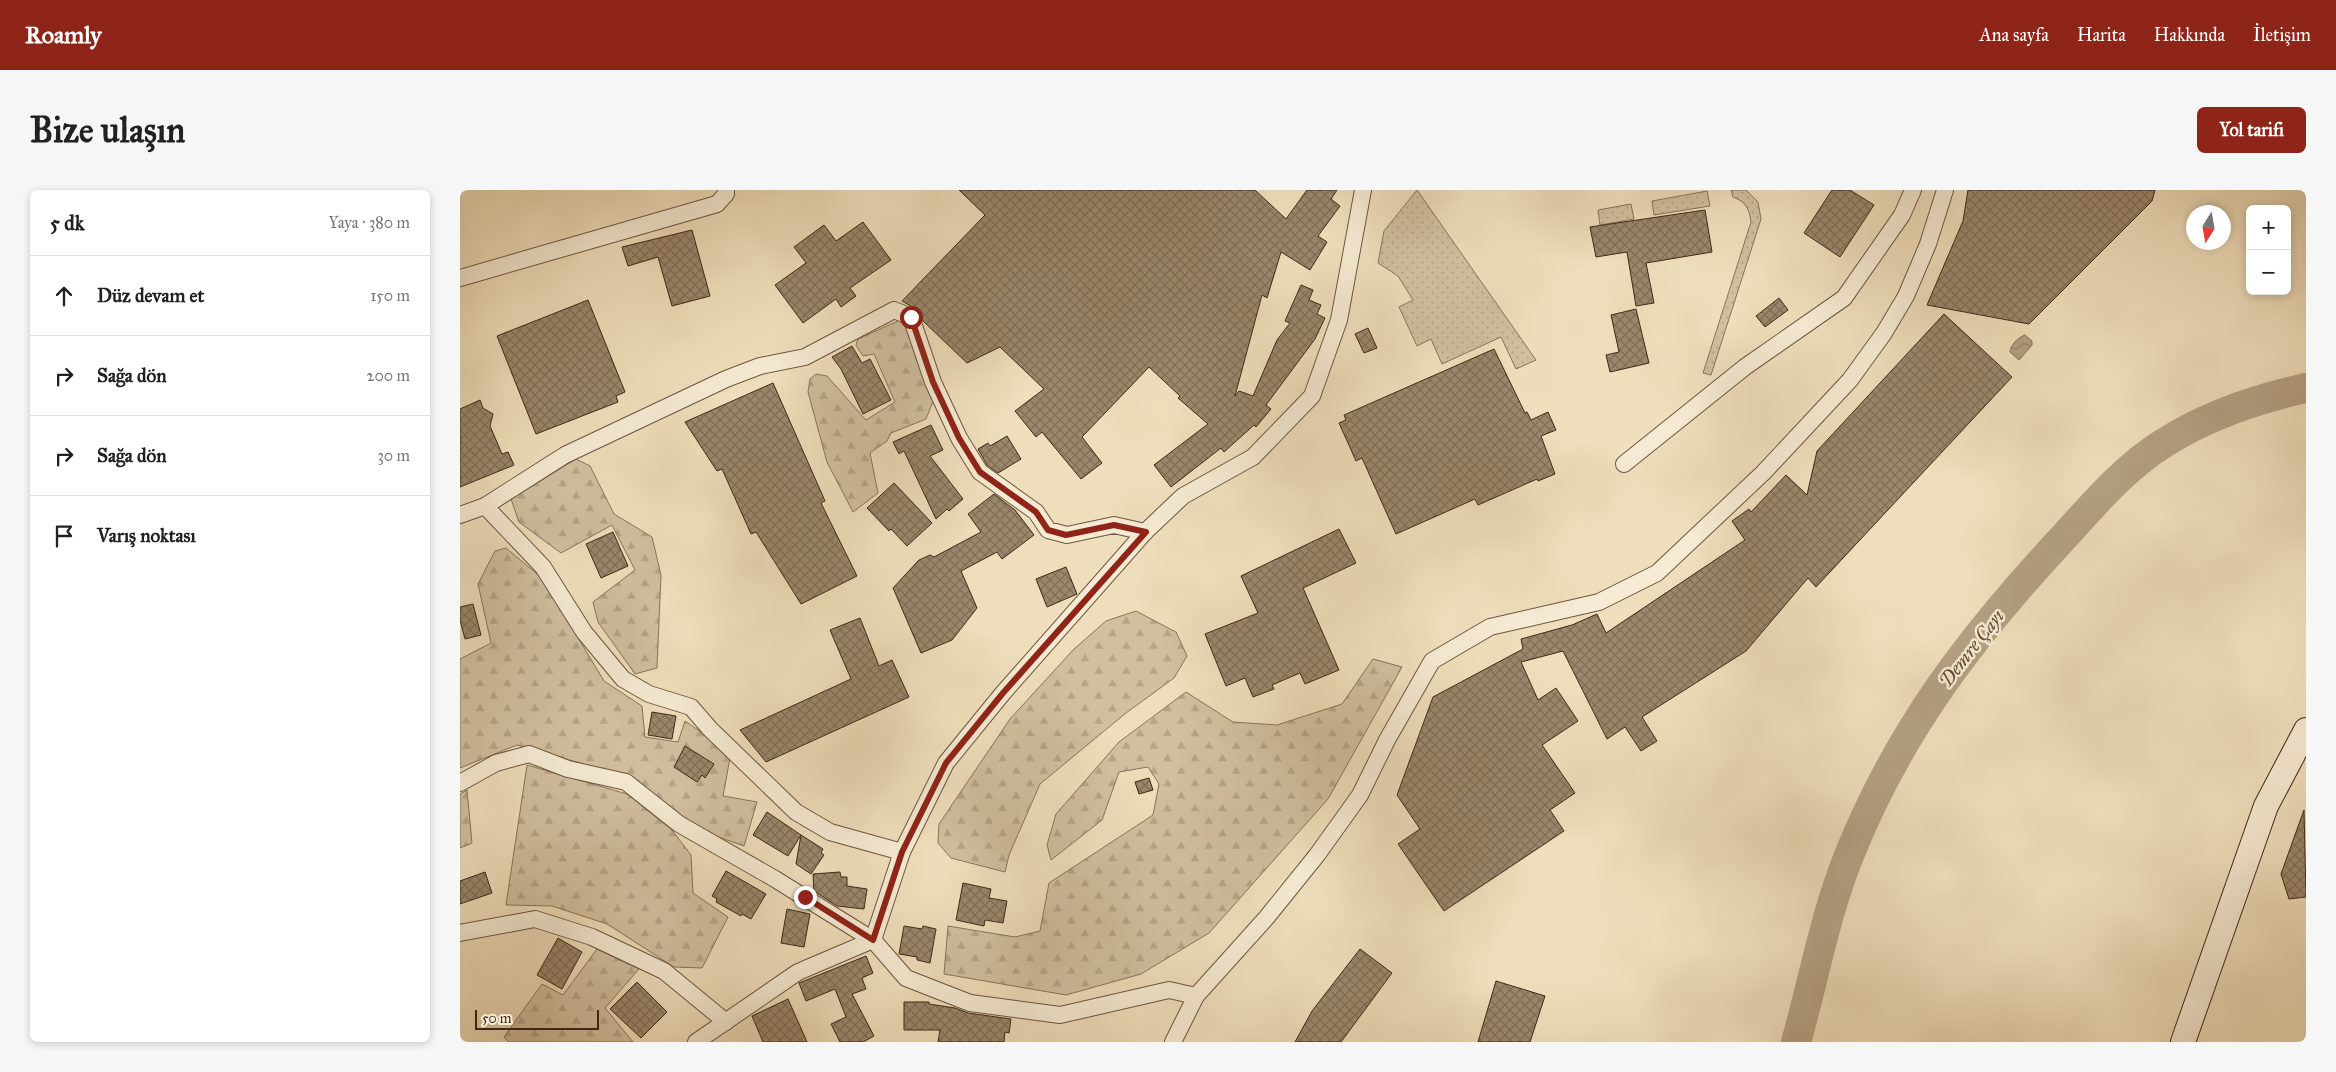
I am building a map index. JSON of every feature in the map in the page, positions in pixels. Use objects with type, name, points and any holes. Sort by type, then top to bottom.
[{"type":"street","points":[[460,278],[717,204],[726,194],[726,190]]},
{"type":"street","points":[[696,1042],[798,972],[873,940],[902,852],[946,763],[1003,693],[1146,532],[1183,496],[1253,457],[1312,396],[1339,320],[1363,190]]},
{"type":"street","points":[[1624,464],[1745,367],[1844,298],[1902,215],[1912,190]]},
{"type":"street","points":[[1173,1042],[1196,996],[1267,917],[1316,856],[1360,795],[1432,661],[1490,627],[1599,602],[1657,573],[1763,473],[1850,380],[1884,334],[1906,296],[1928,244],[1945,190]]},
{"type":"street","points":[[460,515],[486,506],[565,455],[726,378],[760,366],[805,357],[894,310],[911,317],[933,382],[959,438],[980,472],[1036,512],[1048,530],[1066,535],[1114,525],[1146,532]]},
{"type":"street","points":[[486,506],[543,567],[584,632],[623,679],[650,694],[691,707],[710,729],[796,812],[830,832],[902,852]]},
{"type":"street","points":[[2183,1042],[2266,806],[2306,730]]},
{"type":"street","points":[[460,783],[496,763],[529,754],[568,769],[626,782],[678,824],[775,879],[873,940],[906,978],[970,1003],[1060,1015],[1169,990],[1196,996]]},
{"type":"street","points":[[460,933],[535,919],[592,937],[664,971],[726,1022]]},
{"type":"green space","points":[[1417,190],[1536,360],[1516,369],[1501,337],[1442,364],[1431,339],[1417,346],[1399,307],[1413,300],[1398,276],[1378,263],[1384,231]]},
{"type":"green space","points":[[1731,190],[1746,190],[1758,202],[1761,219],[1711,375],[1703,373],[1751,222],[1746,206],[1733,197]]},
{"type":"green space","points":[[1707,191],[1710,206],[1654,215],[1652,201]]},
{"type":"green space","points":[[1631,204],[1634,219],[1600,225],[1598,210]]},
{"type":"green space","points":[[900,320],[910,329],[934,399],[926,419],[891,433],[887,441],[870,453],[878,493],[853,512],[827,462],[808,392],[810,379],[816,374],[827,376],[866,420],[895,402],[874,354],[863,356],[856,345],[858,339]]},
{"type":"green space","points":[[576,459],[590,466],[614,514],[652,537],[661,575],[657,668],[635,674],[598,622],[593,602],[635,570],[612,525],[561,553],[519,522],[511,499]]},
{"type":"green space","points":[[506,548],[542,578],[604,681],[642,706],[645,737],[678,742],[685,721],[714,741],[730,758],[723,796],[757,802],[744,846],[696,829],[636,779],[517,745],[460,768],[460,659],[491,643],[478,584],[495,551]]},
{"type":"green space","points":[[1136,611],[1176,632],[1187,656],[1174,678],[1126,713],[1040,784],[1009,855],[1005,872],[951,858],[938,843],[939,824],[1010,719],[1074,649],[1106,621]]},
{"type":"green space","points":[[1373,659],[1402,667],[1328,799],[1209,933],[1141,974],[1066,995],[944,974],[948,926],[1015,937],[1040,931],[1049,883],[1153,815],[1159,784],[1148,767],[1119,772],[1102,820],[1051,860],[1047,845],[1056,814],[1119,742],[1186,692],[1233,722],[1277,725],[1342,704]]},
{"type":"green space","points":[[527,765],[627,794],[672,830],[691,855],[693,893],[728,917],[702,968],[674,967],[607,924],[552,906],[506,905]]},
{"type":"green space","points":[[467,790],[472,843],[460,848],[460,794]]},
{"type":"green space","points":[[597,949],[639,969],[605,1008],[633,1042],[509,1042],[504,1037],[542,984],[563,995]]},
{"type":"water","points":[[2025,335],[2032,341],[2032,345],[2019,360],[2010,350],[2017,340]]},
{"type":"building","points":[[959,190],[1255,190],[1286,219],[1307,190],[1337,190],[1331,199],[1340,206],[1318,236],[1327,242],[1310,270],[1281,252],[1267,298],[1262,295],[1235,396],[1239,391],[1253,396],[1277,340],[1290,323],[1285,321],[1301,285],[1313,290],[1309,300],[1321,305],[1317,314],[1325,318],[1315,339],[1266,405],[1271,409],[1256,427],[1254,425],[1224,452],[1221,448],[1171,487],[1154,465],[1208,424],[1178,398],[1180,396],[1149,367],[1082,437],[1102,463],[1081,479],[1042,432],[1036,437],[1015,411],[1044,389],[1000,347],[967,363],[923,321],[918,310],[902,301],[985,215]]},
{"type":"building","points":[[1832,190],[1850,190],[1874,205],[1840,257],[1804,233]]},
{"type":"building","points":[[1968,190],[2155,190],[2152,201],[2029,324],[1927,305],[1963,221]]},
{"type":"building","points":[[1705,210],[1712,252],[1646,263],[1654,303],[1636,306],[1627,252],[1596,257],[1590,227]]},
{"type":"building","points":[[863,222],[891,260],[850,288],[856,296],[841,307],[836,299],[803,323],[775,285],[806,263],[794,247],[824,225],[836,241]]},
{"type":"building","points":[[692,230],[710,296],[672,306],[658,257],[628,266],[622,247]]},
{"type":"building","points":[[1779,298],[1788,310],[1765,327],[1756,316]]},
{"type":"building","points":[[588,300],[625,392],[616,396],[618,402],[536,434],[497,336]]},
{"type":"building","points":[[1636,309],[1649,363],[1610,372],[1606,355],[1619,352],[1611,315]]},
{"type":"building","points":[[1944,314],[2012,377],[1816,587],[1808,578],[1746,651],[1642,717],[1657,741],[1641,751],[1625,727],[1607,739],[1563,651],[1521,662],[1538,700],[1556,688],[1578,721],[1542,745],[1575,793],[1550,810],[1564,831],[1444,911],[1398,844],[1420,829],[1397,795],[1433,697],[1523,649],[1521,639],[1572,625],[1597,614],[1606,633],[1745,540],[1732,521],[1749,509],[1751,512],[1786,475],[1807,495],[1817,451]]},
{"type":"building","points":[[1368,328],[1377,348],[1364,353],[1355,334]]},
{"type":"building","points":[[852,346],[862,363],[870,359],[891,400],[863,414],[841,369],[832,357]]},
{"type":"building","points":[[1494,349],[1525,413],[1527,412],[1531,420],[1548,412],[1556,430],[1541,436],[1555,474],[1538,481],[1537,479],[1478,505],[1475,499],[1396,534],[1362,458],[1356,461],[1339,423],[1346,420],[1344,415]]},
{"type":"building","points":[[773,383],[825,501],[821,503],[857,576],[801,604],[756,532],[751,534],[722,469],[717,471],[685,422]]},
{"type":"building","points":[[480,400],[483,408],[493,414],[490,426],[502,454],[508,452],[514,465],[460,487],[460,409]]},
{"type":"building","points":[[931,425],[943,450],[930,456],[963,499],[936,519],[904,451],[899,454],[893,442]]},
{"type":"building","points":[[1007,436],[1021,459],[998,473],[987,465],[978,449],[988,443],[990,446]]},
{"type":"building","points":[[894,483],[932,523],[907,546],[891,529],[889,531],[867,508]]},
{"type":"building","points":[[994,494],[1015,510],[1034,535],[1002,559],[997,552],[961,571],[977,608],[952,640],[921,653],[893,588],[919,560],[930,555],[934,557],[981,532],[968,514]]},
{"type":"building","points":[[1339,529],[1356,563],[1303,588],[1339,670],[1305,684],[1300,673],[1272,685],[1274,689],[1253,697],[1245,678],[1226,686],[1205,634],[1258,613],[1241,576]]},
{"type":"building","points":[[613,532],[628,566],[601,578],[586,544]]},
{"type":"building","points":[[1066,567],[1077,594],[1047,607],[1036,579]]},
{"type":"building","points":[[473,604],[481,635],[465,639],[460,620],[460,607]]},
{"type":"building","points":[[860,618],[879,666],[892,660],[909,697],[766,762],[740,730],[851,679],[830,630]]},
{"type":"building","points":[[652,712],[676,716],[672,739],[648,735]]},
{"type":"building","points":[[685,746],[714,764],[705,778],[702,775],[697,782],[674,767]]},
{"type":"building","points":[[1149,778],[1153,790],[1139,794],[1135,782]]},
{"type":"building","points":[[2304,810],[2306,897],[2289,899],[2281,874]]},
{"type":"building","points":[[767,812],[801,835],[788,856],[753,835]]},
{"type":"building","points":[[801,835],[823,849],[821,853],[824,855],[811,874],[796,864]]},
{"type":"building","points":[[726,871],[766,894],[751,919],[742,914],[741,916],[716,902],[717,899],[712,896]]},
{"type":"building","points":[[485,872],[492,893],[460,904],[460,881]]},
{"type":"building","points":[[840,872],[841,877],[847,877],[847,886],[867,889],[864,909],[837,906],[814,891],[813,874]]},
{"type":"building","points":[[963,883],[991,889],[989,898],[1007,901],[1003,923],[985,920],[984,926],[956,920]]},
{"type":"building","points":[[787,909],[810,914],[804,947],[781,943]]},
{"type":"building","points":[[904,926],[922,929],[923,926],[936,929],[930,963],[917,960],[917,957],[899,954]]},
{"type":"building","points":[[558,938],[582,952],[562,989],[537,975]]},
{"type":"building","points":[[1360,949],[1392,973],[1341,1042],[1295,1042],[1312,1011]]},
{"type":"building","points":[[866,956],[873,973],[862,978],[866,989],[852,994],[874,1036],[863,1042],[840,1042],[831,1024],[846,1017],[835,989],[806,1001],[799,983]]},
{"type":"building","points":[[1496,981],[1545,996],[1530,1042],[1478,1042]]},
{"type":"building","points":[[637,982],[667,1012],[641,1038],[610,1009]]},
{"type":"building","points":[[788,999],[807,1042],[763,1042],[752,1016]]},
{"type":"building","points":[[904,1002],[929,1002],[929,1004],[955,1008],[968,1013],[1011,1019],[1009,1033],[1005,1032],[1004,1042],[938,1042],[940,1030],[904,1030]]},
{"type":"waterway","name":"Demre Çayı","points":[[1796,1042],[1827,923],[1850,853],[1870,808],[1915,725],[1969,648],[2029,575],[2086,513],[2110,487],[2149,453],[2181,433],[2215,416],[2269,397],[2306,388]]},
{"type":"route","points":[[805,897],[873,940],[902,852],[946,763],[1003,693],[1146,532],[1114,525],[1066,535],[1048,530],[1036,512],[980,472],[959,438],[933,382],[911,317]]}]
